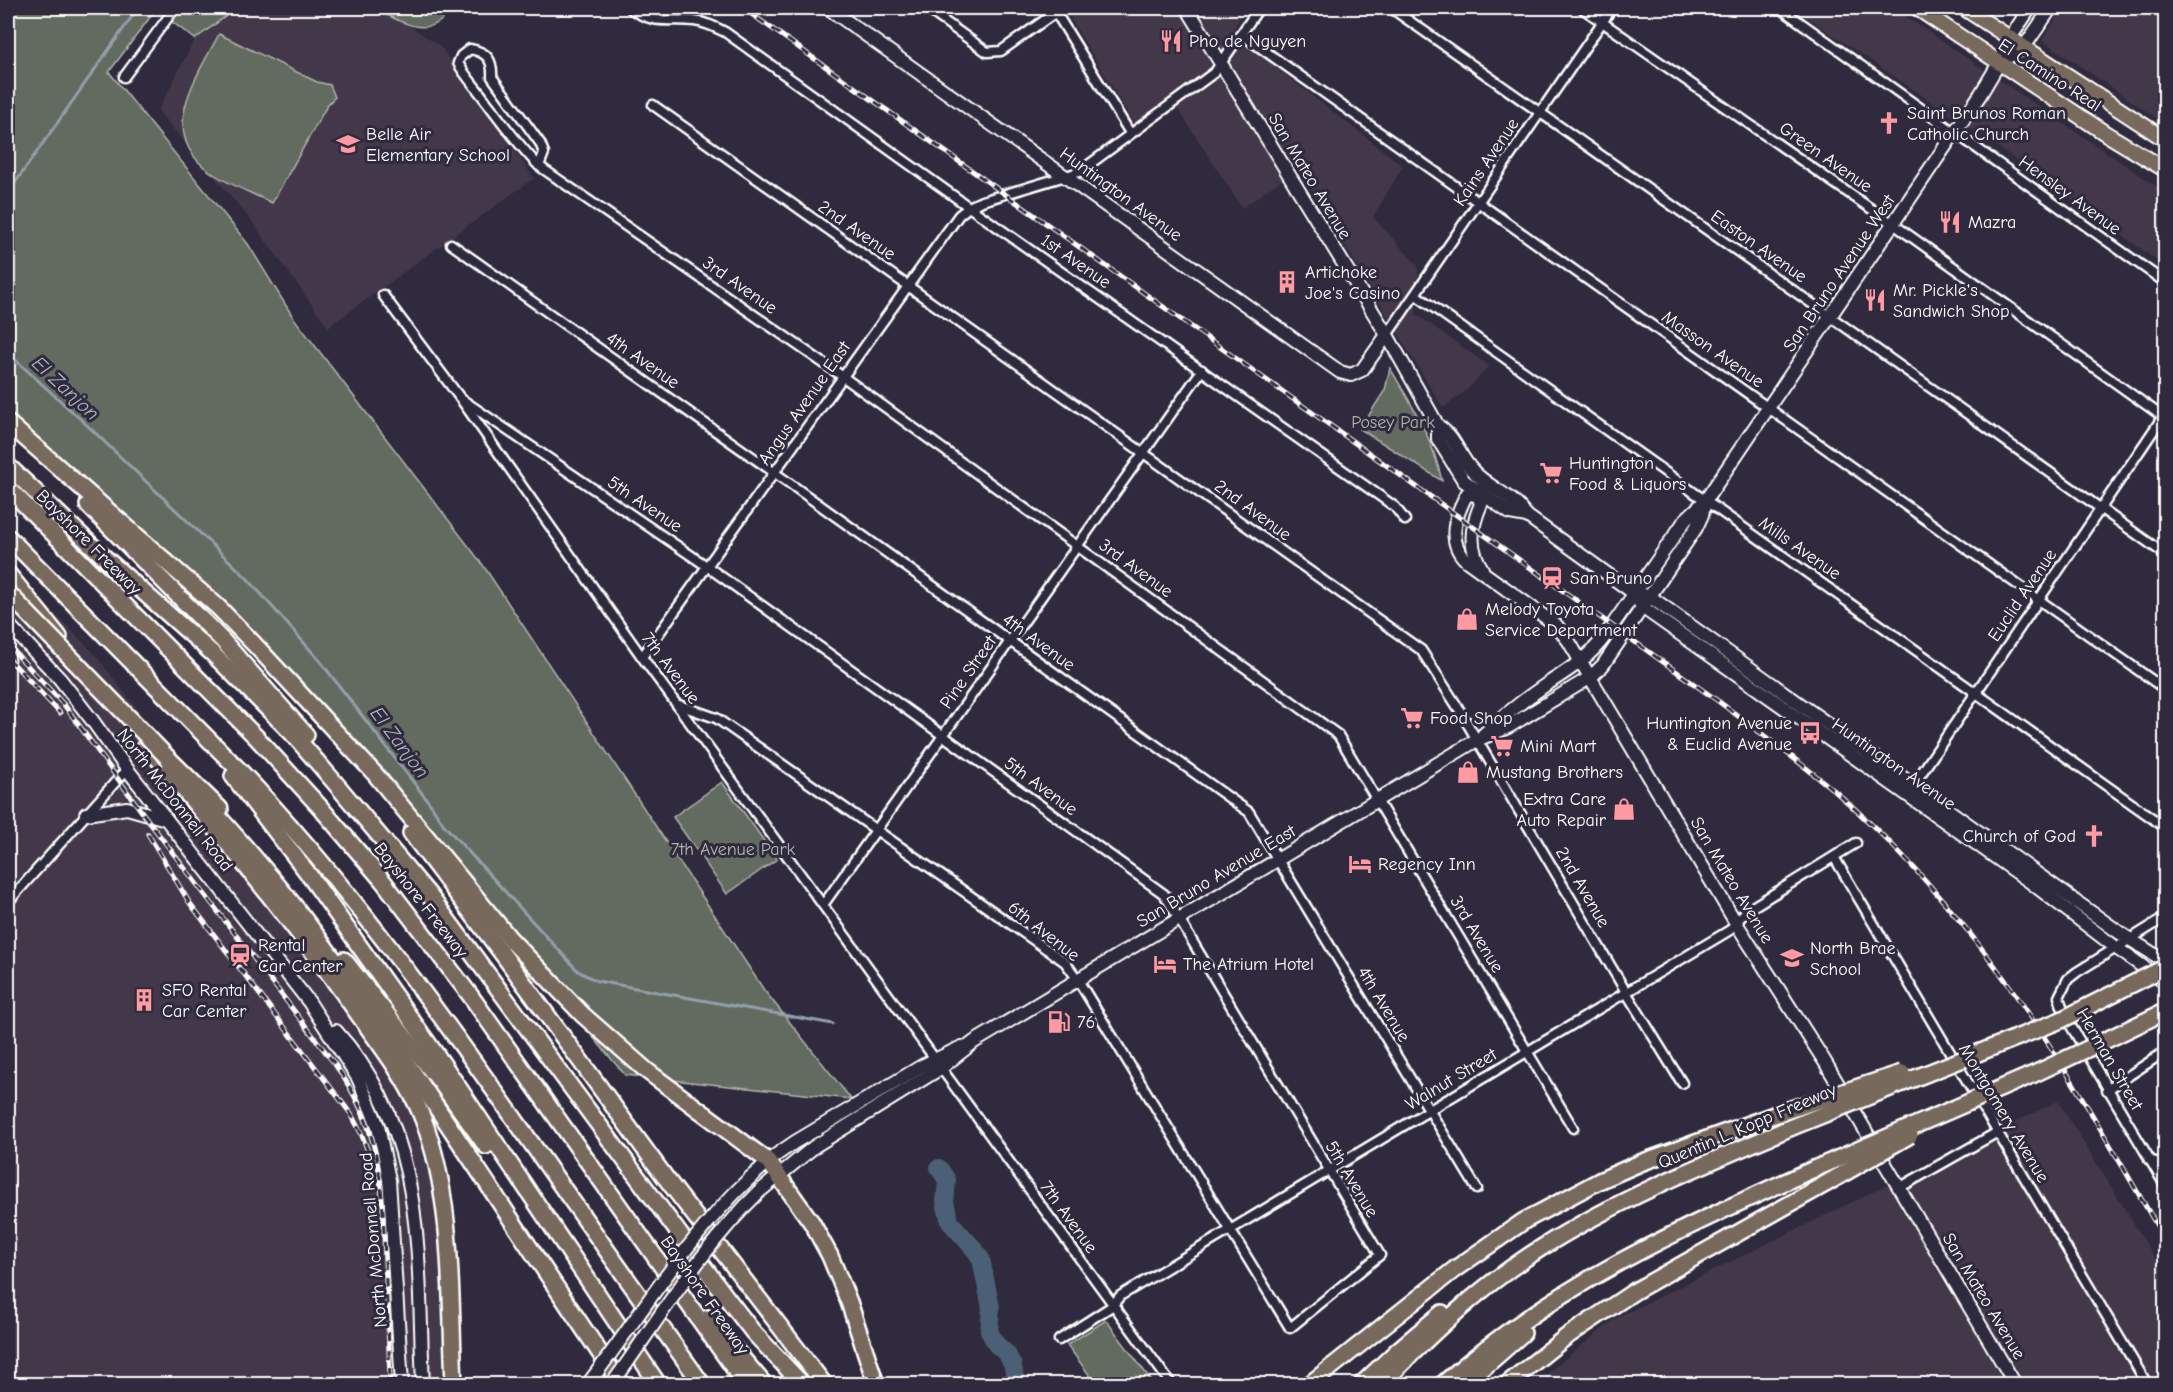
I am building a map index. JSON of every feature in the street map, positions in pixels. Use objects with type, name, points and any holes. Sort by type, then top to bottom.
[{"type":"highway","points":[[8,424],[187,580],[254,644],[368,766],[510,939],[559,992],[631,1058],[768,1161],[812,1223],[830,1256],[849,1302],[876,1384]]},
{"type":"highway","points":[[8,424],[163,578],[273,696],[386,827],[452,910],[489,959],[514,1009]]},
{"type":"highway","points":[[8,466],[105,558],[203,645],[293,734],[429,895],[726,1298],[753,1332],[802,1384]]},
{"type":"highway","name":"Bayshore Freeway","points":[[8,488],[257,738],[353,845],[456,975],[745,1384]]},
{"type":"highway","points":[[8,537],[257,789],[306,843],[389,944],[702,1384]]},
{"type":"highway","points":[[8,574],[308,944],[409,1089],[424,1120],[436,1161],[441,1189],[448,1263],[454,1384]]},
{"type":"highway","points":[[8,593],[169,759],[304,913],[439,1080],[597,1295]]},
{"type":"highway","points":[[254,644],[378,793],[453,888],[665,1177],[824,1384]]},
{"type":"highway","points":[[196,725],[358,943],[442,1063],[657,1384]]},
{"type":"highway","points":[[304,913],[621,1384]]},
{"type":"highway","name":"Quentin L. Kopp Freeway","points":[[1382,1384],[1467,1304],[1540,1249],[1609,1208],[1792,1126],[2069,1016],[2166,967]]},
{"type":"highway","points":[[1507,1384],[1584,1324],[1653,1280],[1926,1126],[2166,1011]]},
{"type":"highway","points":[[2098,1044],[2166,1016]]},
{"type":"highway","points":[[1310,1384],[1455,1269],[1524,1221],[1589,1186],[1640,1163],[1785,1111],[2020,1036]]},
{"type":"highway","points":[[1443,1384],[1537,1311],[1623,1260],[1687,1227],[1814,1168],[2034,1074]]},
{"type":"highway","points":[[637,1232],[764,1384]]},
{"type":"highway","points":[[1362,1384],[1428,1324],[1482,1284],[1540,1249]]},
{"type":"highway","points":[[1465,1384],[1518,1337],[1623,1260]]},
{"type":"main road","name":"El Camino Real","points":[[1917,8],[2166,170]]},
{"type":"main road","name":"El Camino Real","points":[[1964,8],[2166,140]]},
{"type":"street","points":[[124,76],[175,8]]},
{"type":"street","name":"1st Avenue","points":[[630,8],[648,18],[710,24],[725,32],[1384,499],[1395,507],[1405,520]]},
{"type":"street","name":"Huntington Avenue","points":[[828,8],[1340,372],[1351,375],[1362,370],[1387,335]]},
{"type":"street","points":[[926,8],[987,52],[1001,51],[1055,10],[1130,133]]},
{"type":"street","name":"San Mateo Avenue","points":[[1187,8],[1387,335],[1438,426],[1438,439],[1460,476],[1479,489]]},
{"type":"street","name":"Angus Avenue East","points":[[642,657],[959,215],[969,207],[1079,172],[1215,72],[1259,8]]},
{"type":"street","name":"Easton Avenue","points":[[1391,8],[2166,555]]},
{"type":"street","name":"Green Avenue","points":[[1582,8],[1894,224],[2164,416]]},
{"type":"street","name":"Kains Avenue","points":[[1387,335],[1612,8]]},
{"type":"street","name":"Hensley Avenue","points":[[1780,8],[2166,283]]},
{"type":"street","name":"San Bruno Avenue West","points":[[1582,661],[1595,650],[1686,519],[1705,501],[1955,132],[1999,63],[2010,38],[2030,8]]},
{"type":"street","name":"San Bruno Avenue West","points":[[1999,63],[2024,47],[2051,8]]},
{"type":"street","name":"Masson Avenue","points":[[1241,34],[2166,690]]},
{"type":"street","name":"3rd Avenue","points":[[539,166],[544,153],[540,143],[492,77],[493,66],[488,56],[481,51],[470,49],[461,56],[458,63],[464,75],[477,88],[522,150],[539,166],[843,376],[1338,735],[1573,1128]]},
{"type":"street","name":"2nd Avenue","points":[[653,105],[1421,650],[1682,1083]]},
{"type":"street","name":"4th Avenue","points":[[451,244],[1249,812],[1477,1189]]},
{"type":"street","name":"7th Avenue","points":[[383,295],[460,398],[642,657],[679,705],[1112,1306],[1171,1384]]},
{"type":"street","name":"Mills Avenue","points":[[1416,295],[2166,828]]},
{"type":"street","name":"Pine Street","points":[[823,905],[1202,370]]},
{"type":"street","name":"5th Avenue","points":[[460,398],[708,567],[1164,894],[1380,1255],[1290,1328]]},
{"type":"street","name":"Euclid Avenue","points":[[1910,791],[2164,416]]},
{"type":"street","points":[[1479,489],[1481,504],[1474,521],[1472,538],[1478,562],[1485,572]]},
{"type":"street","name":"Huntington Avenue","points":[[1479,489],[1510,513],[1527,516],[1910,791],[2115,948],[2166,983]]},
{"type":"street","name":"San Mateo Avenue","points":[[1479,489],[1467,494],[1456,517],[1454,531],[1463,557],[1556,625],[1582,661],[1736,923],[1825,1062],[2015,1384]]},
{"type":"street","name":"San Bruno Avenue West","points":[[1591,677],[1603,664],[1696,528],[1705,501]]},
{"type":"street","name":"North McDonnell Road","points":[[8,624],[60,679],[166,819],[309,1002],[348,1045],[367,1072],[388,1111],[402,1148],[411,1185],[416,1221],[423,1384]]},
{"type":"street","name":"San Bruno Avenue East","points":[[1477,740],[1522,702],[1582,661]]},
{"type":"street","name":"San Bruno Avenue East","points":[[612,1384],[709,1249],[735,1217],[779,1174],[823,1140],[974,1042],[1477,740],[1508,727],[1591,677]]},
{"type":"street","name":"6th Avenue","points":[[679,705],[716,718],[1065,962],[1290,1328]]},
{"type":"street","points":[[8,902],[127,769]]},
{"type":"street","name":"Huntington Avenue","points":[[1910,791],[2166,962]]},
{"type":"street","points":[[87,814],[127,808],[166,819]]},
{"type":"street","name":"Walnut Street","points":[[1059,1340],[1112,1306],[1120,1296],[1730,930],[1746,911],[1856,843]]},
{"type":"street","name":"Montgomery Avenue","points":[[1834,857],[2147,1384]]},
{"type":"street","name":"Herman Street","points":[[2166,916],[2102,954],[2068,979],[2059,996],[2065,1016],[2166,1187]]},
{"type":"street","name":"North McDonnell Road","points":[[309,1002],[353,1068],[367,1097],[381,1139],[391,1204],[402,1384]]},
{"type":"street","points":[[2108,1090],[2166,1051]]},
{"type":"street","name":"San Bruno Avenue East","points":[[588,1384],[696,1237],[723,1205],[768,1161],[795,1142],[938,1064]]},
{"type":"street","points":[[1899,1188],[1996,1133]]},
{"type":"street","points":[[2149,1160],[2166,1165]]},
{"type":"shaded area","name":"Belle Air Elementary School","points":[[237,8],[383,8],[440,46],[534,178],[328,327],[250,219],[158,111],[195,39]]},
{"type":"shaded area","points":[[1064,8],[1246,8],[1231,33],[1403,166],[1373,217],[1418,266],[1416,314],[1489,366],[1468,389],[1443,408],[1298,168],[1242,208],[1178,109],[1141,135]]},
{"type":"shaded area","points":[[1793,8],[1893,8],[2165,192],[2165,266],[1982,136]]},
{"type":"shaded area","points":[[2063,8],[2165,8],[2165,124],[2042,40]]},
{"type":"shaded area","points":[[8,567],[93,652],[212,805],[428,1101],[441,1144],[446,1190],[453,1384],[8,1384]]},
{"type":"shaded area","points":[[2058,1101],[2165,1274],[2165,1384],[1534,1384],[1616,1318]]},
{"type":"green space","points":[[8,8],[157,8],[109,72],[248,244],[293,317],[483,565],[764,990],[851,1099],[625,1075],[357,758],[216,601],[8,411]]},
{"type":"green space","points":[[180,8],[237,8],[195,39],[171,21]]},
{"type":"green space","points":[[373,8],[451,8],[435,25],[425,27],[405,23]]},
{"type":"green space","points":[[219,34],[317,82],[330,85],[335,97],[328,104],[272,203],[209,171],[193,156],[185,139],[183,122],[186,104],[192,86]]},
{"type":"green space","name":"Posey Park","points":[[1390,368],[1427,436],[1442,481],[1360,429],[1385,390]]},
{"type":"green space","name":"7th Avenue Park","points":[[722,782],[777,859],[727,894],[673,817]]},
{"type":"green space","points":[[1106,1320],[1154,1384],[1096,1384],[1067,1345]]},
{"type":"waterway","name":"El Zanjon","points":[[8,193],[138,8]]},
{"type":"waterway","name":"El Zanjon","points":[[8,353],[247,578],[320,661],[444,825],[578,971],[597,981],[833,1024]]},
{"type":"waterway","points":[[939,1168],[947,1180],[945,1202],[950,1222],[981,1259],[991,1308],[989,1331],[996,1344],[1007,1354],[1013,1366],[1015,1378],[1013,1384]]},
{"type":"railway","points":[[743,8],[1718,701],[1837,793],[1875,828],[1929,885],[2005,980],[2077,1090],[2166,1241]]},
{"type":"railway","points":[[8,645],[65,706],[150,823],[350,1087],[370,1134],[380,1181],[383,1205],[390,1384]]},
{"type":"railway","points":[[8,658],[60,713]]},
{"type":"railway","points":[[148,834],[189,902],[351,1114],[369,1154]]},
{"type":"place","name":"Pho de Nguyen","points":[[1171,41]]},
{"type":"place","name":"Saint Brunos Roman Catholic Church","points":[[1889,123]]},
{"type":"place","name":"Belle Air Elementary School","points":[[348,144]]},
{"type":"place","name":"Mazra","points":[[1950,222]]},
{"type":"place","name":"Artichoke Joe's Casino","points":[[1287,282]]},
{"type":"place","name":"Mr. Pickle's Sandwich Shop","points":[[1875,300]]},
{"type":"place","name":"Huntington Food & Liquors","points":[[1551,473]]},
{"type":"place","name":"San Bruno","points":[[1552,578]]},
{"type":"place","name":"Melody Toyota Service Department","points":[[1467,619]]},
{"type":"place","name":"Food Shop","points":[[1412,718]]},
{"type":"place","name":"Huntington Avenue & Euclid Avenue","points":[[1810,733]]},
{"type":"place","name":"Mini Mart","points":[[1502,746]]},
{"type":"place","name":"Mustang Brothers","points":[[1468,772]]},
{"type":"place","name":"Extra Care Auto Repair","points":[[1624,809]]},
{"type":"place","name":"Church of God","points":[[2094,836]]},
{"type":"place","name":"Regency Inn","points":[[1360,864]]},
{"type":"place","name":"Rental Car Center","points":[[240,955]]},
{"type":"place","name":"North Brae School","points":[[1792,958]]},
{"type":"place","name":"The Atrium Hotel","points":[[1165,964]]},
{"type":"place","name":"SFO Rental Car Center","points":[[144,1000]]},
{"type":"place","name":"76","points":[[1059,1022]]}]
